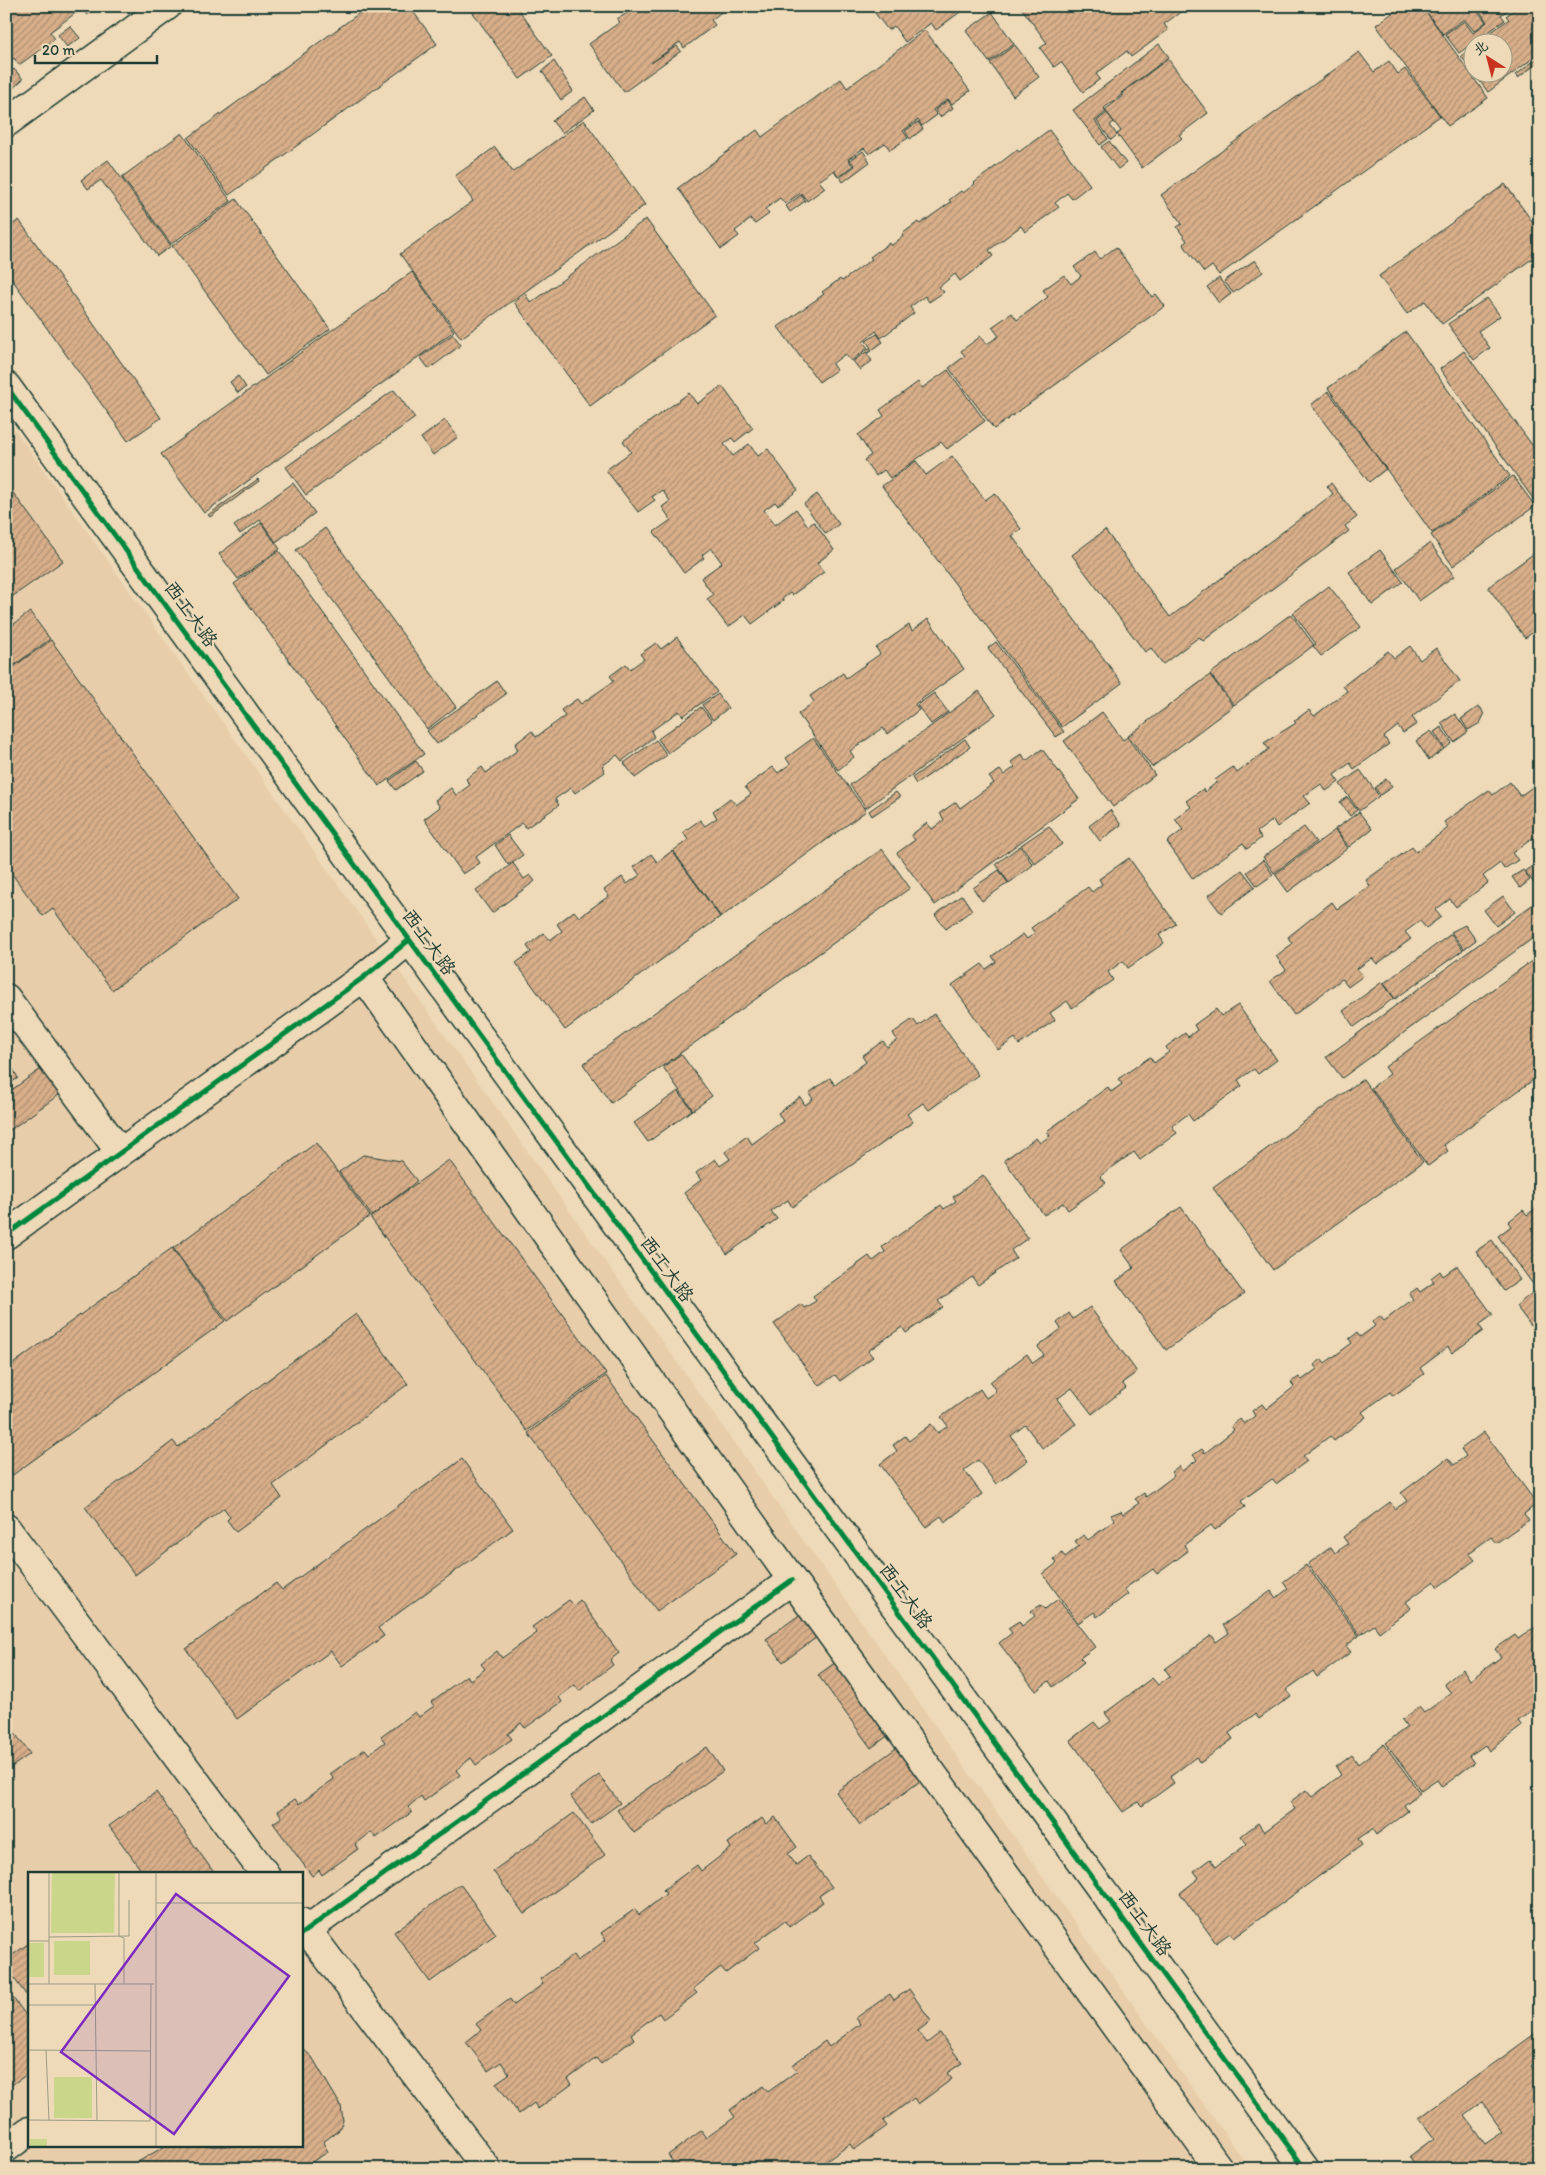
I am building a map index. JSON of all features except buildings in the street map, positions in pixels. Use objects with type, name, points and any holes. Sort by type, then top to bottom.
[{"type":"street","points":[[6,122],[167,6]]},
{"type":"street","name":"西工大路","points":[[6,386],[1305,2169]]},
{"type":"street","points":[[6,1235],[364,978],[409,940]]},
{"type":"street","points":[[364,978],[792,1580],[1219,2169]]},
{"type":"street","points":[[6,998],[120,1152]]},
{"type":"street","points":[[6,1528],[264,1872]]},
{"type":"street","points":[[487,2169],[303,1929],[792,1580]]},
{"type":"street","points":[[6,2148],[28,2132]]},
{"type":"shaded area","points":[[6,417],[1250,2169],[6,2169]]},
{"type":"cycle path","points":[[6,386],[1305,2169]]},
{"type":"cycle path","points":[[6,1235],[364,977],[409,940]]},
{"type":"cycle path","points":[[302,1933],[792,1580]]}]
